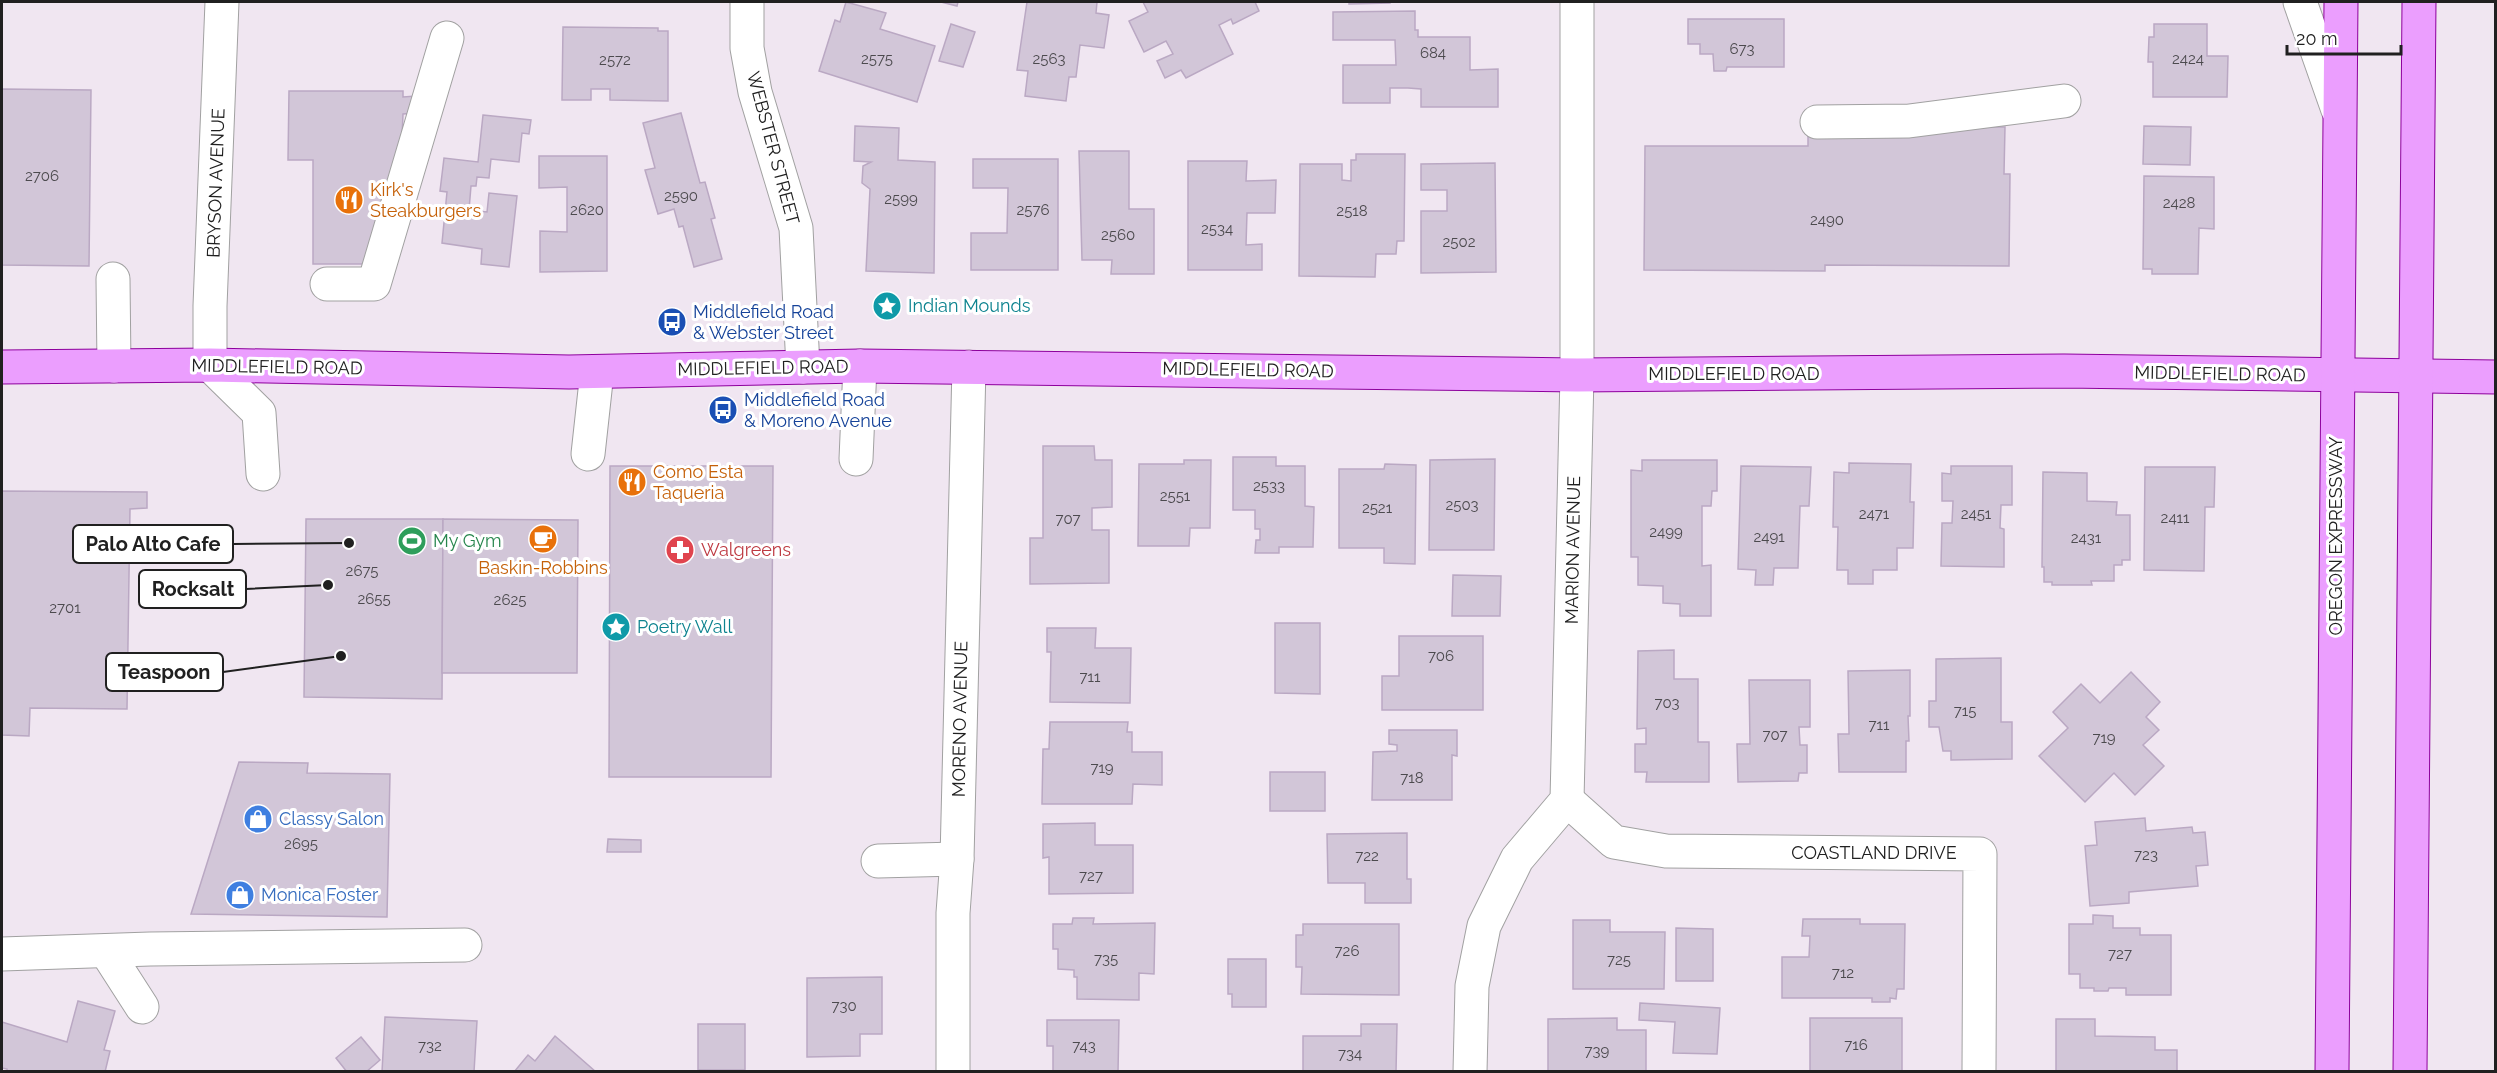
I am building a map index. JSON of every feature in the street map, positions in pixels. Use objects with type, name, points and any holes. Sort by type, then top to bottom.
[{"type":"main road","name":"OREGON EXPRESSWAY","points":[[2332,1071],[2341,2]]},
{"type":"main road","points":[[2410,1071],[2419,2]]},
{"type":"main road","name":"MIDDLEFIELD ROAD","points":[[2,367],[210,365],[597,372],[860,366],[1576,375],[2064,371],[2496,378]]},
{"type":"street","name":"BRYSON AVENUE","points":[[210,365],[210,306],[222,2]]},
{"type":"street","name":"WEBSTER STREET","points":[[747,2],[747,48],[755,92],[796,228],[803,367]]},
{"type":"street","name":"MARION AVENUE","points":[[1567,800],[1576,375],[1577,2]]},
{"type":"street","points":[[2300,2],[2341,119]]},
{"type":"street","points":[[327,284],[374,284],[447,38]]},
{"type":"street","points":[[1817,122],[1909,121],[2064,101]]},
{"type":"street","points":[[113,279],[114,366]]},
{"type":"street","points":[[210,365],[259,413],[263,474]]},
{"type":"street","points":[[856,459],[860,366]]},
{"type":"street","name":"MORENO AVENUE","points":[[953,1071],[953,913],[957,859],[969,367]]},
{"type":"street","points":[[588,454],[597,372]]},
{"type":"street","points":[[1470,1071],[1472,986],[1484,926],[1517,859],[1567,800]]},
{"type":"street","name":"COASTLAND DRIVE","points":[[1567,800],[1614,842],[1666,851],[1980,854],[1979,1071]]},
{"type":"street","points":[[878,861],[957,859]]},
{"type":"street","points":[[2,954],[150,949],[465,945]]},
{"type":"street","points":[[106,951],[142,1007]]},
{"type":"building","points":[[846,2],[886,13],[880,29],[935,46],[917,102],[819,71],[835,20],[840,22]]},
{"type":"building","points":[[941,2],[958,2],[957,6]]},
{"type":"building","points":[[1027,2],[1097,2],[1096,13],[1109,15],[1104,48],[1080,45],[1076,77],[1069,77],[1066,101],[1025,96],[1028,71],[1017,70]]},
{"type":"building","points":[[1143,2],[1255,2],[1259,11],[1233,24],[1231,19],[1219,25],[1233,54],[1186,78],[1181,70],[1165,78],[1157,61],[1173,54],[1166,41],[1144,52],[1129,21],[1148,12]]},
{"type":"building","points":[[1349,2],[1390,2],[1390,3],[1349,4]]},
{"type":"building","points":[[1415,11],[1415,30],[1418,30],[1418,37],[1470,37],[1470,70],[1498,69],[1498,107],[1421,107],[1421,89],[1408,88],[1390,88],[1390,103],[1343,103],[1343,65],[1396,65],[1395,40],[1333,40],[1333,12]]},
{"type":"building","points":[[1688,19],[1784,19],[1784,67],[1727,67],[1726,71],[1714,71],[1713,54],[1700,54],[1700,44],[1688,44]]},
{"type":"building","points":[[951,24],[975,32],[963,67],[939,61]]},
{"type":"building","points":[[2154,24],[2207,24],[2207,56],[2228,56],[2227,97],[2153,97],[2153,62],[2148,62],[2149,37],[2154,37]]},
{"type":"building","points":[[563,27],[658,28],[658,31],[668,31],[668,101],[610,100],[610,89],[591,89],[591,100],[562,100]]},
{"type":"building","points":[[2,89],[91,90],[89,266],[2,265]]},
{"type":"building","points":[[289,91],[403,91],[403,97],[416,96],[416,113],[403,114],[402,137],[378,264],[313,264],[313,160],[288,160]]},
{"type":"building","points":[[681,113],[700,183],[705,182],[715,218],[711,219],[722,259],[694,267],[683,226],[679,227],[674,209],[658,214],[645,170],[655,168],[643,123]]},
{"type":"building","points":[[483,115],[531,120],[529,134],[522,133],[519,162],[491,159],[489,178],[477,177],[476,186],[471,186],[469,210],[487,212],[489,193],[517,196],[509,267],[481,264],[482,249],[442,243],[447,192],[440,191],[444,158],[478,162]]},
{"type":"building","points":[[855,126],[899,128],[898,160],[935,162],[934,273],[866,271],[870,189],[862,183],[863,166],[871,162],[854,161]]},
{"type":"building","points":[[1808,126],[2005,127],[2004,174],[2010,174],[2009,266],[1825,265],[1825,271],[1644,270],[1645,146],[1808,146]]},
{"type":"building","points":[[2144,126],[2191,127],[2190,165],[2143,164]]},
{"type":"building","points":[[1079,151],[1129,151],[1129,209],[1154,209],[1154,274],[1111,274],[1112,260],[1082,260]]},
{"type":"building","points":[[1356,154],[1405,154],[1404,241],[1397,241],[1396,254],[1376,254],[1375,277],[1299,276],[1300,164],[1342,164],[1342,180],[1351,181],[1351,160],[1356,160]]},
{"type":"building","points":[[539,156],[607,156],[607,271],[540,272],[540,231],[567,232],[567,187],[539,188]]},
{"type":"building","points":[[973,159],[1058,159],[1058,270],[971,270],[971,233],[1007,233],[1008,188],[973,188]]},
{"type":"building","points":[[1188,161],[1247,161],[1246,181],[1276,180],[1275,213],[1247,213],[1246,245],[1262,244],[1262,270],[1188,270]]},
{"type":"building","points":[[1495,163],[1496,272],[1421,273],[1421,211],[1447,211],[1447,190],[1421,190],[1421,164]]},
{"type":"building","points":[[2144,176],[2214,177],[2214,229],[2199,228],[2198,274],[2152,274],[2152,269],[2143,269]]},
{"type":"building","points":[[1043,446],[1094,446],[1095,460],[1112,460],[1112,507],[1092,508],[1092,530],[1109,530],[1109,583],[1030,584],[1030,538],[1043,538]]},
{"type":"building","points":[[1233,457],[1276,457],[1276,466],[1305,466],[1305,506],[1314,507],[1313,547],[1279,547],[1279,553],[1255,553],[1256,540],[1260,540],[1260,529],[1255,529],[1255,510],[1233,510]]},
{"type":"building","points":[[1495,459],[1494,550],[1429,550],[1430,460]]},
{"type":"building","points":[[1184,460],[1211,460],[1210,528],[1190,528],[1189,546],[1138,546],[1139,464],[1184,464]]},
{"type":"building","points":[[1642,460],[1717,460],[1717,491],[1712,491],[1711,506],[1702,506],[1702,566],[1711,565],[1711,616],[1680,616],[1680,604],[1663,603],[1663,586],[1638,585],[1638,557],[1631,557],[1631,470],[1642,471]]},
{"type":"building","points":[[1849,463],[1911,464],[1910,502],[1914,502],[1913,548],[1897,548],[1897,570],[1873,570],[1873,584],[1848,584],[1848,570],[1837,570],[1838,527],[1833,527],[1834,472],[1849,473]]},
{"type":"building","points":[[1385,464],[1416,465],[1415,564],[1384,563],[1384,548],[1339,548],[1339,469],[1384,469]]},
{"type":"building","name":"Walgreens","points":[[610,466],[773,466],[771,777],[609,777]]},
{"type":"building","points":[[1741,466],[1811,467],[1809,506],[1800,506],[1798,568],[1774,568],[1773,585],[1755,585],[1756,570],[1738,569]]},
{"type":"building","points":[[1951,466],[2012,466],[2012,505],[2001,505],[2000,528],[2004,529],[2004,567],[1941,566],[1942,523],[1952,523],[1953,501],[1942,501],[1942,473],[1951,474]]},
{"type":"building","points":[[2145,467],[2215,467],[2214,507],[2205,507],[2204,571],[2144,570]]},
{"type":"building","points":[[2043,472],[2087,473],[2087,501],[2117,502],[2116,515],[2130,515],[2130,560],[2122,560],[2122,565],[2114,565],[2114,581],[2091,581],[2092,585],[2052,585],[2052,582],[2044,582],[2044,567],[2042,567]]},
{"type":"building","points":[[2,491],[147,492],[147,508],[130,509],[127,709],[30,708],[29,736],[2,735]]},
{"type":"building","points":[[306,519],[443,519],[442,699],[304,697]]},
{"type":"building","points":[[443,519],[578,520],[577,673],[442,673]]},
{"type":"building","points":[[1453,575],[1501,576],[1500,616],[1452,616]]},
{"type":"building","points":[[1275,623],[1320,623],[1320,694],[1275,693]]},
{"type":"building","points":[[1047,628],[1096,628],[1095,648],[1131,648],[1130,703],[1050,702],[1051,652],[1047,652]]},
{"type":"building","points":[[1399,636],[1483,636],[1483,710],[1382,710],[1382,676],[1399,676]]},
{"type":"building","points":[[1674,650],[1674,679],[1698,679],[1698,742],[1709,742],[1709,782],[1646,782],[1647,772],[1635,772],[1635,744],[1646,744],[1646,728],[1637,729],[1638,651]]},
{"type":"building","points":[[2001,658],[2001,722],[2012,722],[2012,759],[1951,760],[1951,751],[1943,751],[1939,727],[1929,727],[1929,701],[1936,701],[1936,659]]},
{"type":"building","points":[[1910,670],[1910,716],[1908,716],[1909,741],[1906,741],[1906,772],[1839,772],[1838,734],[1849,734],[1848,671]]},
{"type":"building","points":[[2131,672],[2160,702],[2146,717],[2159,730],[2143,745],[2164,766],[2135,795],[2114,773],[2085,802],[2039,756],[2068,728],[2053,712],[2081,684],[2100,703]]},
{"type":"building","points":[[1749,680],[1810,680],[1810,727],[1799,727],[1800,745],[1807,745],[1807,773],[1799,773],[1798,781],[1738,782],[1737,744],[1750,744]]},
{"type":"building","points":[[1050,722],[1128,722],[1127,732],[1132,732],[1132,752],[1162,752],[1162,785],[1133,784],[1132,804],[1042,804],[1043,749],[1049,749]]},
{"type":"building","points":[[1389,730],[1457,730],[1457,756],[1452,755],[1452,800],[1372,800],[1373,752],[1397,751],[1397,745],[1389,744]]},
{"type":"building","points":[[239,762],[308,763],[307,773],[390,774],[387,917],[191,914]]},
{"type":"building","points":[[1270,772],[1325,772],[1325,811],[1270,811]]},
{"type":"building","points":[[2145,818],[2146,831],[2192,827],[2193,833],[2205,832],[2208,865],[2196,866],[2198,886],[2129,892],[2129,903],[2090,906],[2085,846],[2097,845],[2095,822]]},
{"type":"building","points":[[1095,823],[1095,845],[1133,845],[1133,893],[1049,894],[1049,857],[1043,858],[1043,824]]},
{"type":"building","points":[[1407,833],[1407,879],[1411,879],[1411,903],[1365,903],[1365,883],[1328,883],[1327,834]]},
{"type":"building","points":[[608,839],[641,840],[641,852],[607,852]]},
{"type":"building","points":[[2093,915],[2113,916],[2113,928],[2140,928],[2140,935],[2171,935],[2171,995],[2126,995],[2126,988],[2094,991],[2094,988],[2080,988],[2080,974],[2069,974],[2069,924],[2093,924]]},
{"type":"building","points":[[1073,918],[1094,918],[1093,924],[1155,923],[1154,974],[1139,973],[1139,1000],[1077,999],[1077,977],[1074,977],[1074,970],[1058,969],[1058,949],[1053,949],[1053,924],[1072,924]]},
{"type":"building","points":[[1803,919],[1860,919],[1860,924],[1905,924],[1904,989],[1897,989],[1896,999],[1890,998],[1890,1002],[1872,1002],[1872,998],[1782,998],[1782,957],[1809,957],[1810,936],[1802,936]]},
{"type":"building","points":[[1573,920],[1610,920],[1610,932],[1665,932],[1664,989],[1573,989]]},
{"type":"building","points":[[1303,924],[1399,924],[1399,995],[1301,994],[1302,967],[1296,967],[1296,935],[1303,935]]},
{"type":"building","points":[[1676,928],[1713,929],[1713,981],[1676,981]]},
{"type":"building","points":[[1228,959],[1266,959],[1266,1007],[1232,1007],[1232,994],[1228,994]]},
{"type":"building","points":[[882,977],[882,1034],[860,1034],[860,1056],[807,1057],[807,978]]},
{"type":"building","points":[[78,1001],[115,1011],[104,1050],[110,1051],[105,1072],[7,1072],[7,1069],[2,1068],[2,1022],[67,1042]]},
{"type":"building","points":[[1640,1003],[1720,1008],[1717,1054],[1673,1053],[1675,1022],[1639,1020]]},
{"type":"building","points":[[385,1017],[477,1021],[474,1072],[382,1072]]},
{"type":"building","points":[[1617,1018],[1617,1030],[1646,1030],[1646,1072],[1548,1072],[1548,1019]]},
{"type":"building","points":[[1810,1018],[1902,1018],[1902,1072],[1810,1072]]},
{"type":"building","points":[[2056,1019],[2095,1019],[2095,1036],[2155,1037],[2155,1050],[2177,1050],[2177,1072],[2056,1072]]},
{"type":"building","points":[[1047,1020],[1119,1020],[1118,1072],[1053,1072],[1053,1046],[1047,1046]]},
{"type":"building","points":[[698,1024],[745,1024],[745,1070],[698,1070]]},
{"type":"building","points":[[1361,1024],[1397,1024],[1396,1072],[1303,1072],[1303,1036],[1361,1036]]},
{"type":"building","points":[[555,1036],[596,1072],[514,1072],[528,1055],[535,1061]]},
{"type":"building","points":[[361,1037],[380,1060],[366,1072],[347,1072],[336,1058]]},
{"type":"place","name":"Kirk's Steakburgers","points":[[349,200]]},
{"type":"place","name":"Indian Mounds","points":[[887,306]]},
{"type":"place","name":"Middlefield Road & Webster Street","points":[[672,322]]},
{"type":"place","name":"Middlefield Road & Moreno Avenue","points":[[723,410]]},
{"type":"place","name":"Como Esta Taqueria","points":[[632,482]]},
{"type":"place","name":"Baskin-Robbins","points":[[543,539]]},
{"type":"place","name":"My Gym","points":[[412,541]]},
{"type":"place","name":"Palo Alto Cafe","points":[[349,543]]},
{"type":"place","name":"Walgreens","points":[[680,550]]},
{"type":"place","name":"Rocksalt","points":[[328,585]]},
{"type":"place","name":"Poetry Wall","points":[[616,627]]},
{"type":"place","name":"Teaspoon","points":[[341,656]]},
{"type":"place","name":"Classy Salon","points":[[258,819]]},
{"type":"place","name":"Monica Foster","points":[[240,895]]}]
